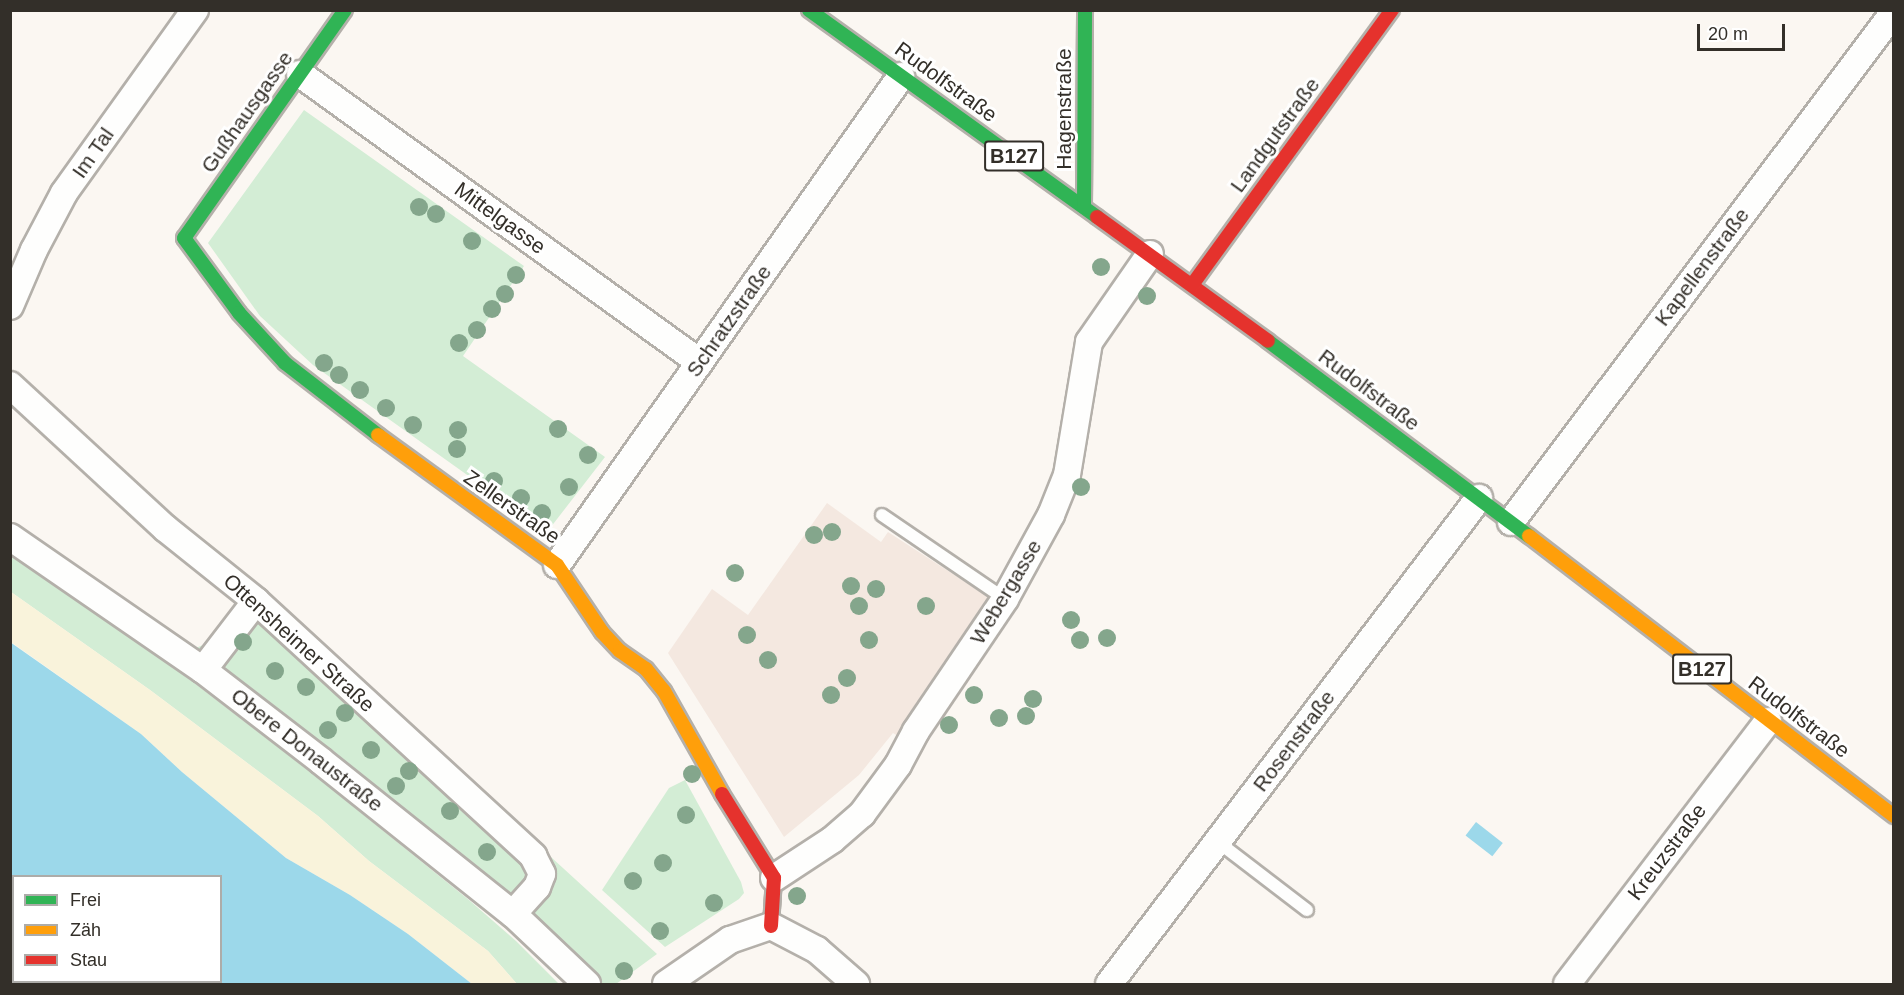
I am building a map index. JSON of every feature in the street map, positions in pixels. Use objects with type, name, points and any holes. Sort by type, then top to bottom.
[{"type":"main road","name":"Gußhausgasse","points":[[184,238],[345,10]]},
{"type":"main road","name":"Rudolfstraße","points":[[809,10],[1150,254],[1479,498],[1893,816]]},
{"type":"main road","name":"Hagenstraße","points":[[1084,207],[1085,10]]},
{"type":"main road","name":"Landgutstraße","points":[[1192,285],[1392,10]]},
{"type":"main road","name":"Zellerstraße","points":[[184,238],[239,313],[285,363],[408,459],[557,565],[602,632],[620,651],[646,669],[664,691],[728,804],[774,878]]},
{"type":"main road","points":[[771,926],[774,878]]},
{"type":"street","name":"Im Tal","points":[[10,306],[34,250],[64,193],[195,10]]},
{"type":"street","name":"Kapellenstraße","points":[[1511,522],[1893,12]]},
{"type":"street","name":"Mittelgasse","points":[[300,74],[700,362]]},
{"type":"street","name":"Schratzstraße","points":[[557,565],[901,76]]},
{"type":"street","name":"Webergasse","points":[[774,878],[832,840],[861,814],[898,765],[916,731],[1005,599],[1051,515],[1067,475],[1089,342],[1150,254]]},
{"type":"street","name":"Ottensheimer Straße","points":[[10,385],[165,528],[256,601],[533,856],[542,874],[537,887],[513,914]]},
{"type":"street","name":"Rosenstraße","points":[[1110,984],[1479,498]]},
{"type":"street","name":"Obere Donaustraße","points":[[10,537],[203,670],[331,768],[513,914],[587,984]]},
{"type":"street","points":[[203,670],[256,601]]},
{"type":"street","name":"Kreuzstraße","points":[[1567,984],[1768,721]]},
{"type":"street","points":[[666,984],[730,940],[771,926],[817,950],[856,984]]},
{"type":"lane","points":[[882,515],[1005,599]]},
{"type":"lane","points":[[1218,842],[1307,910]]},
{"type":"shaded area","points":[[827,503],[881,542],[888,532],[990,598],[901,738],[893,733],[859,775],[784,837],[668,653],[712,589],[748,615]]},
{"type":"green space","points":[[304,110],[524,266],[463,356],[605,457],[547,532],[313,365],[260,316],[208,243]]},
{"type":"green space","points":[[11,556],[176,669],[313,774],[469,900],[516,941],[559,984],[517,984],[488,951],[369,861],[318,816],[150,690],[11,592]]},
{"type":"green space","points":[[254,581],[287,611],[285,614],[657,954],[616,984],[571,984],[541,954],[191,650],[203,645]]},
{"type":"green space","points":[[685,780],[741,882],[744,893],[739,899],[665,947],[602,890],[669,788]]},
{"type":"sand","points":[[11,592],[150,690],[318,816],[369,861],[488,951],[517,984],[472,984],[408,934],[350,895],[286,858],[182,772],[141,734],[11,642]]},
{"type":"water","points":[[10,642],[141,734],[182,772],[286,858],[350,895],[408,934],[472,984],[11,984]]},
{"type":"water","points":[[1476,822],[1503,843],[1492,856],[1466,835]]},
{"type":"traffic: fast","points":[[345,10],[184,238],[239,313],[285,363],[378,435]]},
{"type":"traffic: fast","points":[[809,10],[1097,217]]},
{"type":"traffic: fast","points":[[1084,207],[1085,10]]},
{"type":"traffic: fast","points":[[1268,341],[1529,536]]},
{"type":"traffic: slow","points":[[378,435],[557,565],[602,632],[620,651],[646,669],[664,691],[722,794]]},
{"type":"traffic: slow","points":[[1529,536],[1894,816]]},
{"type":"traffic: jam","points":[[1192,285],[1392,10]]},
{"type":"traffic: jam","points":[[1097,217],[1268,341]]},
{"type":"traffic: jam","points":[[722,794],[774,878],[771,926]]}]
